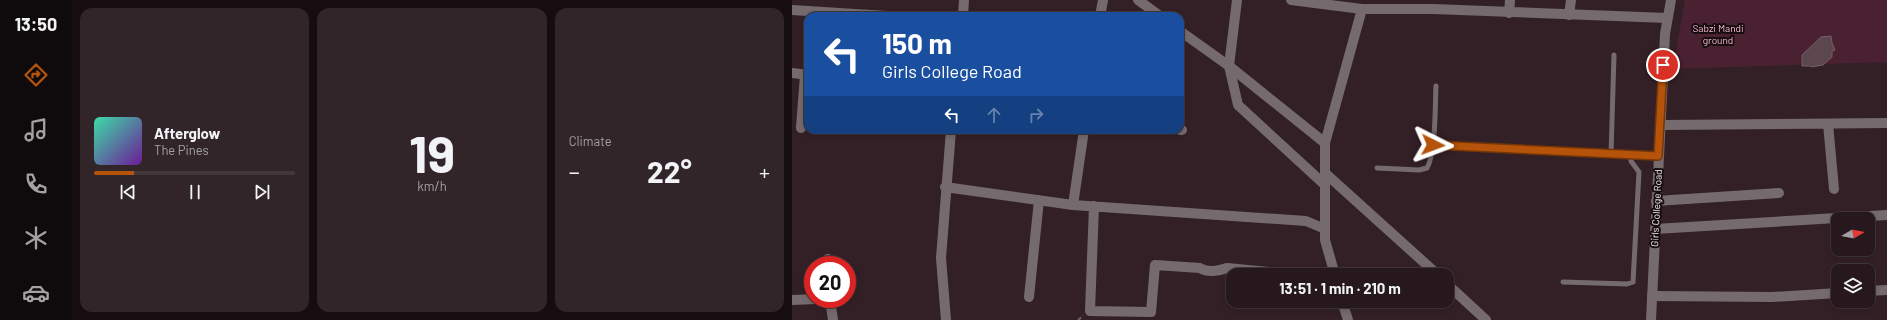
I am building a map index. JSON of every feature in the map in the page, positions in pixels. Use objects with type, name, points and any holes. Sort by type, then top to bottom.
[{"type":"street","points":[[963,12],[964,0]]},
{"type":"street","points":[[1101,12],[1103,0]]},
{"type":"street","points":[[1138,0],[1154,12]]},
{"type":"street","points":[[1237,0],[1229,66],[1238,105],[1325,184]]},
{"type":"street","points":[[1291,0],[1312,1],[1362,9],[1385,5],[1438,5],[1509,13],[1668,18]]},
{"type":"street","points":[[1509,13],[1510,0]]},
{"type":"street","points":[[1569,15],[1571,0]]},
{"type":"street","name":"Girls College Road","points":[[1651,320],[1665,34],[1671,0]]},
{"type":"street","points":[[1333,268],[1325,240],[1325,143],[1362,9]]},
{"type":"street","points":[[792,10],[824,12]]},
{"type":"street","points":[[1184,34],[1229,66],[1325,143]]},
{"type":"street","points":[[792,73],[804,75]]},
{"type":"street","points":[[801,128],[804,102]]},
{"type":"street","points":[[1660,125],[1887,123]]},
{"type":"street","points":[[1828,124],[1834,189]]},
{"type":"street","points":[[946,320],[941,258],[945,188],[951,134]]},
{"type":"street","points":[[1073,204],[1083,134]]},
{"type":"street","points":[[1325,173],[1430,268]]},
{"type":"street","points":[[945,188],[1094,206],[1306,220],[1325,229]]},
{"type":"street","points":[[1656,201],[1779,193]]},
{"type":"street","points":[[1029,297],[1039,200]]},
{"type":"street","points":[[1094,206],[1090,311],[1151,312],[1155,265],[1185,266],[1204,270],[1221,270],[1226,268]]},
{"type":"street","points":[[1655,229],[1887,215]]},
{"type":"street","points":[[1454,290],[1486,320]]},
{"type":"street","points":[[1875,291],[1887,290]]},
{"type":"street","points":[[1652,296],[1772,297],[1831,293]]},
{"type":"street","points":[[792,300],[804,300]]},
{"type":"street","points":[[831,308],[833,320]]},
{"type":"street","points":[[1344,308],[1348,320]]},
{"type":"lane","points":[[1611,155],[1614,55]]},
{"type":"lane","points":[[1377,168],[1419,170],[1427,168],[1433,145],[1436,86]]},
{"type":"lane","points":[[1433,145],[1631,156],[1658,156]]},
{"type":"lane","points":[[1563,282],[1627,284],[1633,282],[1639,172],[1631,161],[1631,156]]},
{"type":"green space","name":"Sabzi Mandi ground","points":[[1685,0],[1887,0],[1887,62],[1673,69]]},
{"type":"building","points":[[1831,36],[1835,50],[1832,51],[1832,57],[1823,65],[1812,67],[1802,66],[1802,55],[1821,37]]},
{"type":"route","points":[[1433,145],[1631,156],[1658,156],[1663,65]]}]
